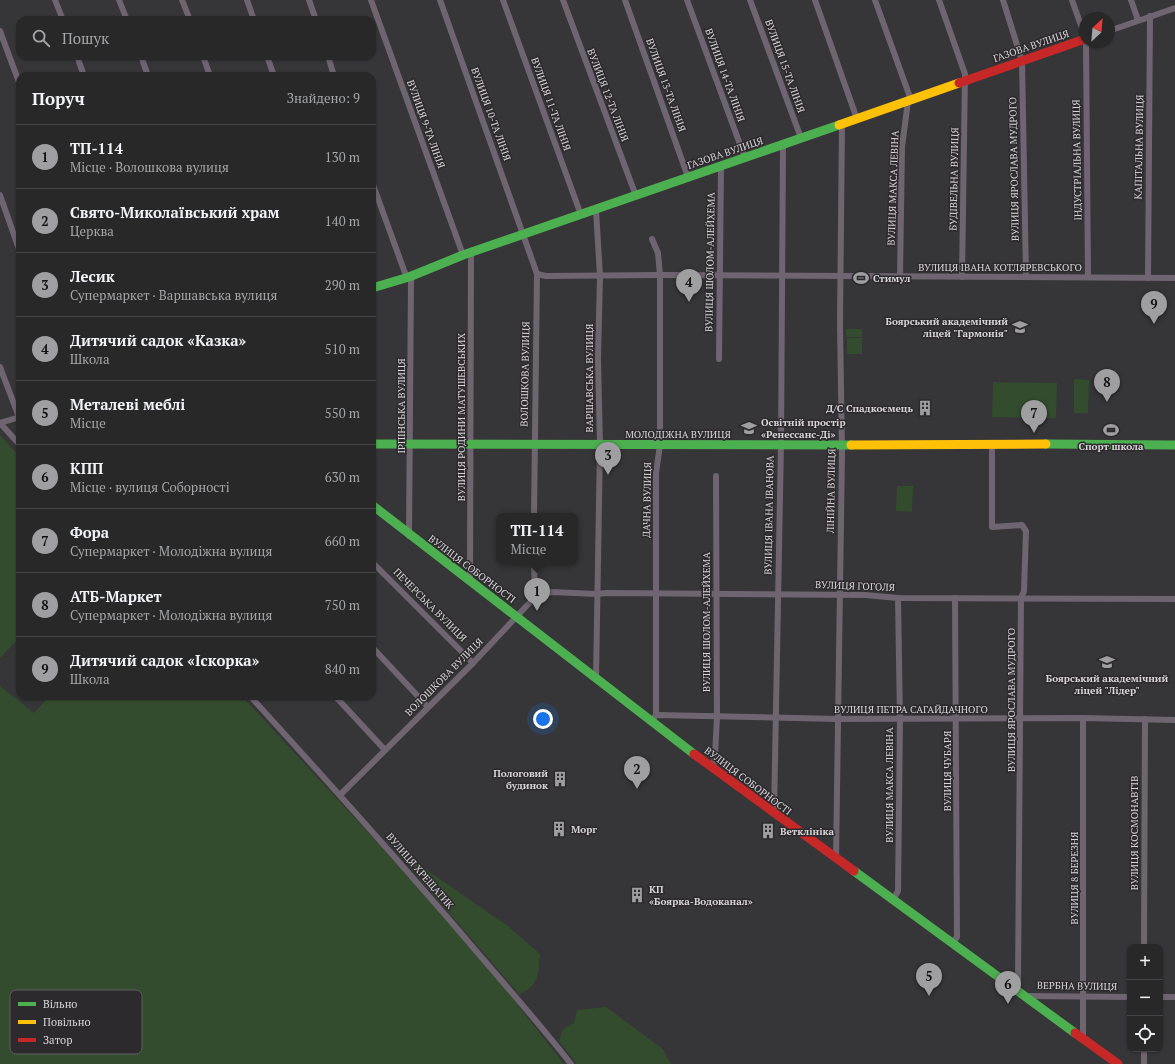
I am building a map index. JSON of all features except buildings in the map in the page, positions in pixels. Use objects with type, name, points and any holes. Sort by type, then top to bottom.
[{"type":"street","points":[[55,0],[61,16]]},
{"type":"street","points":[[119,0],[125,16]]},
{"type":"street","points":[[182,0],[188,16]]},
{"type":"street","points":[[247,0],[253,16]]},
{"type":"street","points":[[309,0],[315,16]]},
{"type":"street","name":"ВУЛИЦЯ 9-ТА ЛІНІЯ","points":[[371,0],[467,254]]},
{"type":"street","name":"ВУЛИЦЯ 10-ТА ЛІНІЯ","points":[[440,0],[523,235]]},
{"type":"street","name":"ВУЛИЦЯ 11-ТА ЛІНІЯ","points":[[503,0],[581,215]]},
{"type":"street","name":"ВУЛИЦЯ 12-ТА ЛІНІЯ","points":[[563,0],[636,196]]},
{"type":"street","name":"ВУЛИЦЯ 13-ТА ЛІНІЯ","points":[[625,0],[688,177]]},
{"type":"street","name":"ВУЛИЦЯ 14-ТА ЛІНІЯ","points":[[687,0],[745,158]]},
{"type":"street","name":"ВУЛИЦЯ 15-ТА ЛІНІЯ","points":[[750,0],[801,138]]},
{"type":"street","points":[[815,0],[856,119]]},
{"type":"street","points":[[875,0],[909,100]]},
{"type":"street","name":"БУДІВЕЛЬНА ВУЛИЦЯ","points":[[939,0],[965,74],[962,277]]},
{"type":"street","name":"ВУЛИЦЯ ЯРОСЛАВА МУДРОГО","points":[[1003,0],[1022,61],[1026,277]]},
{"type":"street","points":[[1072,0],[1079,20]]},
{"type":"street","points":[[1131,0],[1138,20]]},
{"type":"street","points":[[1115,28],[1175,8]]},
{"type":"street","name":"КАПІТАЛЬНА ВУЛИЦЯ","points":[[1148,278],[1150,16]]},
{"type":"street","points":[[0,31],[16,73]]},
{"type":"street","name":"ГАЗОВА ВУЛИЦЯ","points":[[376,287],[409,277],[467,254],[1079,40]]},
{"type":"street","name":"ІНДУСТРІАЛЬНА ВУЛИЦЯ","points":[[1086,48],[1088,277]]},
{"type":"street","points":[[78,60],[83,72]]},
{"type":"street","points":[[142,60],[147,72]]},
{"type":"street","points":[[204,60],[209,72]]},
{"type":"street","points":[[268,60],[273,72]]},
{"type":"street","points":[[329,60],[333,72]]},
{"type":"street","name":"ВУЛИЦЯ МАКСА ЛЕВІНА","points":[[900,276],[902,147],[909,100]]},
{"type":"street","name":"ЛІНІЙНА ВУЛИЦЯ","points":[[836,859],[840,595],[840,276],[842,124]]},
{"type":"street","name":"ВУЛИЦЯ ІВАНА ІВАНОВА","points":[[774,814],[777,719],[777,595],[781,444],[782,144]]},
{"type":"street","name":"ВУЛИЦЯ ШОЛОМ-АЛЕЙХЕМА","points":[[719,359],[721,166]]},
{"type":"street","points":[[376,193],[405,273],[409,277]]},
{"type":"street","points":[[0,195],[16,241]]},
{"type":"street","name":"ВАРШАВСЬКА ВУЛИЦЯ","points":[[596,210],[600,276],[598,359],[600,445],[596,594],[596,678]]},
{"type":"street","name":"ВОЛОШКОВА ВУЛИЦЯ","points":[[523,235],[537,274],[533,446],[534,513]]},
{"type":"street","name":"ДАЧНА ВУЛИЦЯ","points":[[652,239],[658,253],[660,274],[660,445],[656,473],[657,593],[654,718]]},
{"type":"street","name":"ВУЛИЦЯ РОДИНИ МАТУШЕВСЬКИХ","points":[[467,254],[472,445],[470,581]]},
{"type":"street","name":"ВУЛИЦЯ ІВАНА КОТЛЯРЕВСЬКОГО","points":[[537,274],[546,276],[660,274],[1175,278]]},
{"type":"street","name":"ІРПІНСЬКА ВУЛИЦЯ","points":[[409,277],[411,280],[411,445],[409,536]]},
{"type":"street","points":[[0,367],[16,409]]},
{"type":"street","points":[[16,418],[0,423],[16,441]]},
{"type":"street","name":"МОЛОДІЖНА ВУЛИЦЯ","points":[[376,444],[533,446],[781,444],[841,446],[992,444],[1175,445]]},
{"type":"street","name":"ВУЛИЦЯ ЯРОСЛАВА МУДРОГО","points":[[992,444],[992,527],[1022,525],[1026,531],[1024,591],[1021,598],[1018,981],[1014,989]]},
{"type":"street","name":"ВУЛИЦЯ ШОЛОМ-АЛЕЙХЕМА","points":[[713,768],[717,717],[716,476]]},
{"type":"street","name":"ВУЛИЦЯ СОБОРНОСТІ","points":[[376,508],[409,536],[596,678],[654,718],[713,768],[774,814],[1118,1064]]},
{"type":"street","points":[[534,565],[535,597]]},
{"type":"street","name":"ПЕЧЕРСЬКА ВУЛИЦЯ","points":[[376,566],[473,663]]},
{"type":"street","name":"ВУЛИЦЯ ГОГОЛЯ","points":[[535,597],[551,592],[596,594],[657,593],[865,595],[898,598],[1175,599]]},
{"type":"street","name":"ВОЛОШКОВА ВУЛИЦЯ","points":[[340,795],[473,663],[535,597]]},
{"type":"street","name":"ВУЛИЦЯ МАКСА ЛЕВІНА","points":[[893,900],[898,892],[900,720],[898,598]]},
{"type":"street","name":"ВУЛИЦЯ ЧУБАРЯ","points":[[953,943],[957,937],[957,719],[955,598]]},
{"type":"street","points":[[376,651],[428,707]]},
{"type":"street","name":"ВУЛИЦЯ ХРЕЩАТИК","points":[[254,700],[340,795],[523,1004],[571,1064]]},
{"type":"street","points":[[339,700],[385,750]]},
{"type":"street","name":"ВУЛИЦЯ ПЕТРА САГАЙДАЧНОГО","points":[[654,718],[717,717],[838,720],[1083,718],[1175,720]]},
{"type":"street","name":"ВУЛИЦЯ 8 БЕРЕЗНЯ","points":[[1083,718],[1083,1038]]},
{"type":"street","name":"ВУЛИЦЯ КОСМОНАВТІВ","points":[[1144,944],[1145,719]]},
{"type":"street","name":"ВЕРБНА ВУЛИЦЯ","points":[[1024,996],[1127,997]]},
{"type":"street","points":[[1163,997],[1175,997]]},
{"type":"street","points":[[1144,1052],[1144,1064]]},
{"type":"green space","points":[[846,329],[862,329],[862,337],[846,337]]},
{"type":"green space","points":[[847,338],[862,338],[862,354],[847,354]]},
{"type":"green space","points":[[1074,379],[1089,380],[1088,413],[1074,413]]},
{"type":"green space","points":[[993,382],[1057,383],[1056,418],[992,417]]},
{"type":"green space","points":[[0,435],[16,453],[16,641],[0,658]]},
{"type":"green space","points":[[897,486],[913,486],[912,512],[896,511]]},
{"type":"green space","points":[[0,686],[34,713],[45,700],[246,700],[461,933],[564,1064],[0,1064]]},
{"type":"green space","points":[[399,851],[508,926],[540,954],[537,978],[531,987],[519,994],[397,853]]},
{"type":"green space","points":[[606,1007],[663,1049],[671,1064],[577,1064],[559,1041],[563,1029],[574,1023],[577,1010]]},
{"type":"traffic: fast","points":[[376,287],[409,277],[463,255],[839,125]]},
{"type":"traffic: fast","points":[[376,444],[851,445]]},
{"type":"traffic: fast","points":[[1046,444],[1175,445]]},
{"type":"traffic: fast","points":[[376,508],[694,754]]},
{"type":"traffic: fast","points":[[854,871],[1075,1033]]},
{"type":"traffic: slow","points":[[839,125],[959,83]]},
{"type":"traffic: slow","points":[[851,445],[1046,444]]},
{"type":"traffic: jam","points":[[959,83],[1079,41]]},
{"type":"traffic: jam","points":[[694,754],[854,871]]},
{"type":"traffic: jam","points":[[1075,1033],[1118,1064]]},
{"type":"place","name":"Стимул","points":[[861,278]]},
{"type":"place","name":"Дитячий садок «Казка»","points":[[689,302]]},
{"type":"place","name":"Дитячий садок «Іскорка»","points":[[1154,324]]},
{"type":"place","name":"Боярський академічний ліцей \"Гармонія\"","points":[[1020,327]]},
{"type":"place","name":"АТБ-Маркет","points":[[1107,402]]},
{"type":"place","name":"Д/С Спадкоємець","points":[[925,408]]},
{"type":"place","name":"Освітній простір «Ренессанс-Ді»","points":[[749,428]]},
{"type":"place","name":"Спорт школа","points":[[1111,430]]},
{"type":"place","name":"Фора","points":[[1034,433]]},
{"type":"place","name":"Лесик","points":[[608,475]]},
{"type":"place","name":"ТП-114","points":[[537,611]]},
{"type":"place","name":"Боярський академічний ліцей \"Лідер\"","points":[[1107,662]]},
{"type":"place","name":"Пологовий будинок","points":[[560,779]]},
{"type":"place","name":"Свято-Миколаївський храм","points":[[637,789]]},
{"type":"place","name":"Морг","points":[[559,829]]},
{"type":"place","name":"Ветклініка","points":[[768,831]]},
{"type":"place","name":"КП «Боярка-Водоканал»","points":[[637,895]]},
{"type":"place","name":"Металеві меблі","points":[[929,996]]},
{"type":"place","name":"КПП","points":[[1008,1004]]}]
